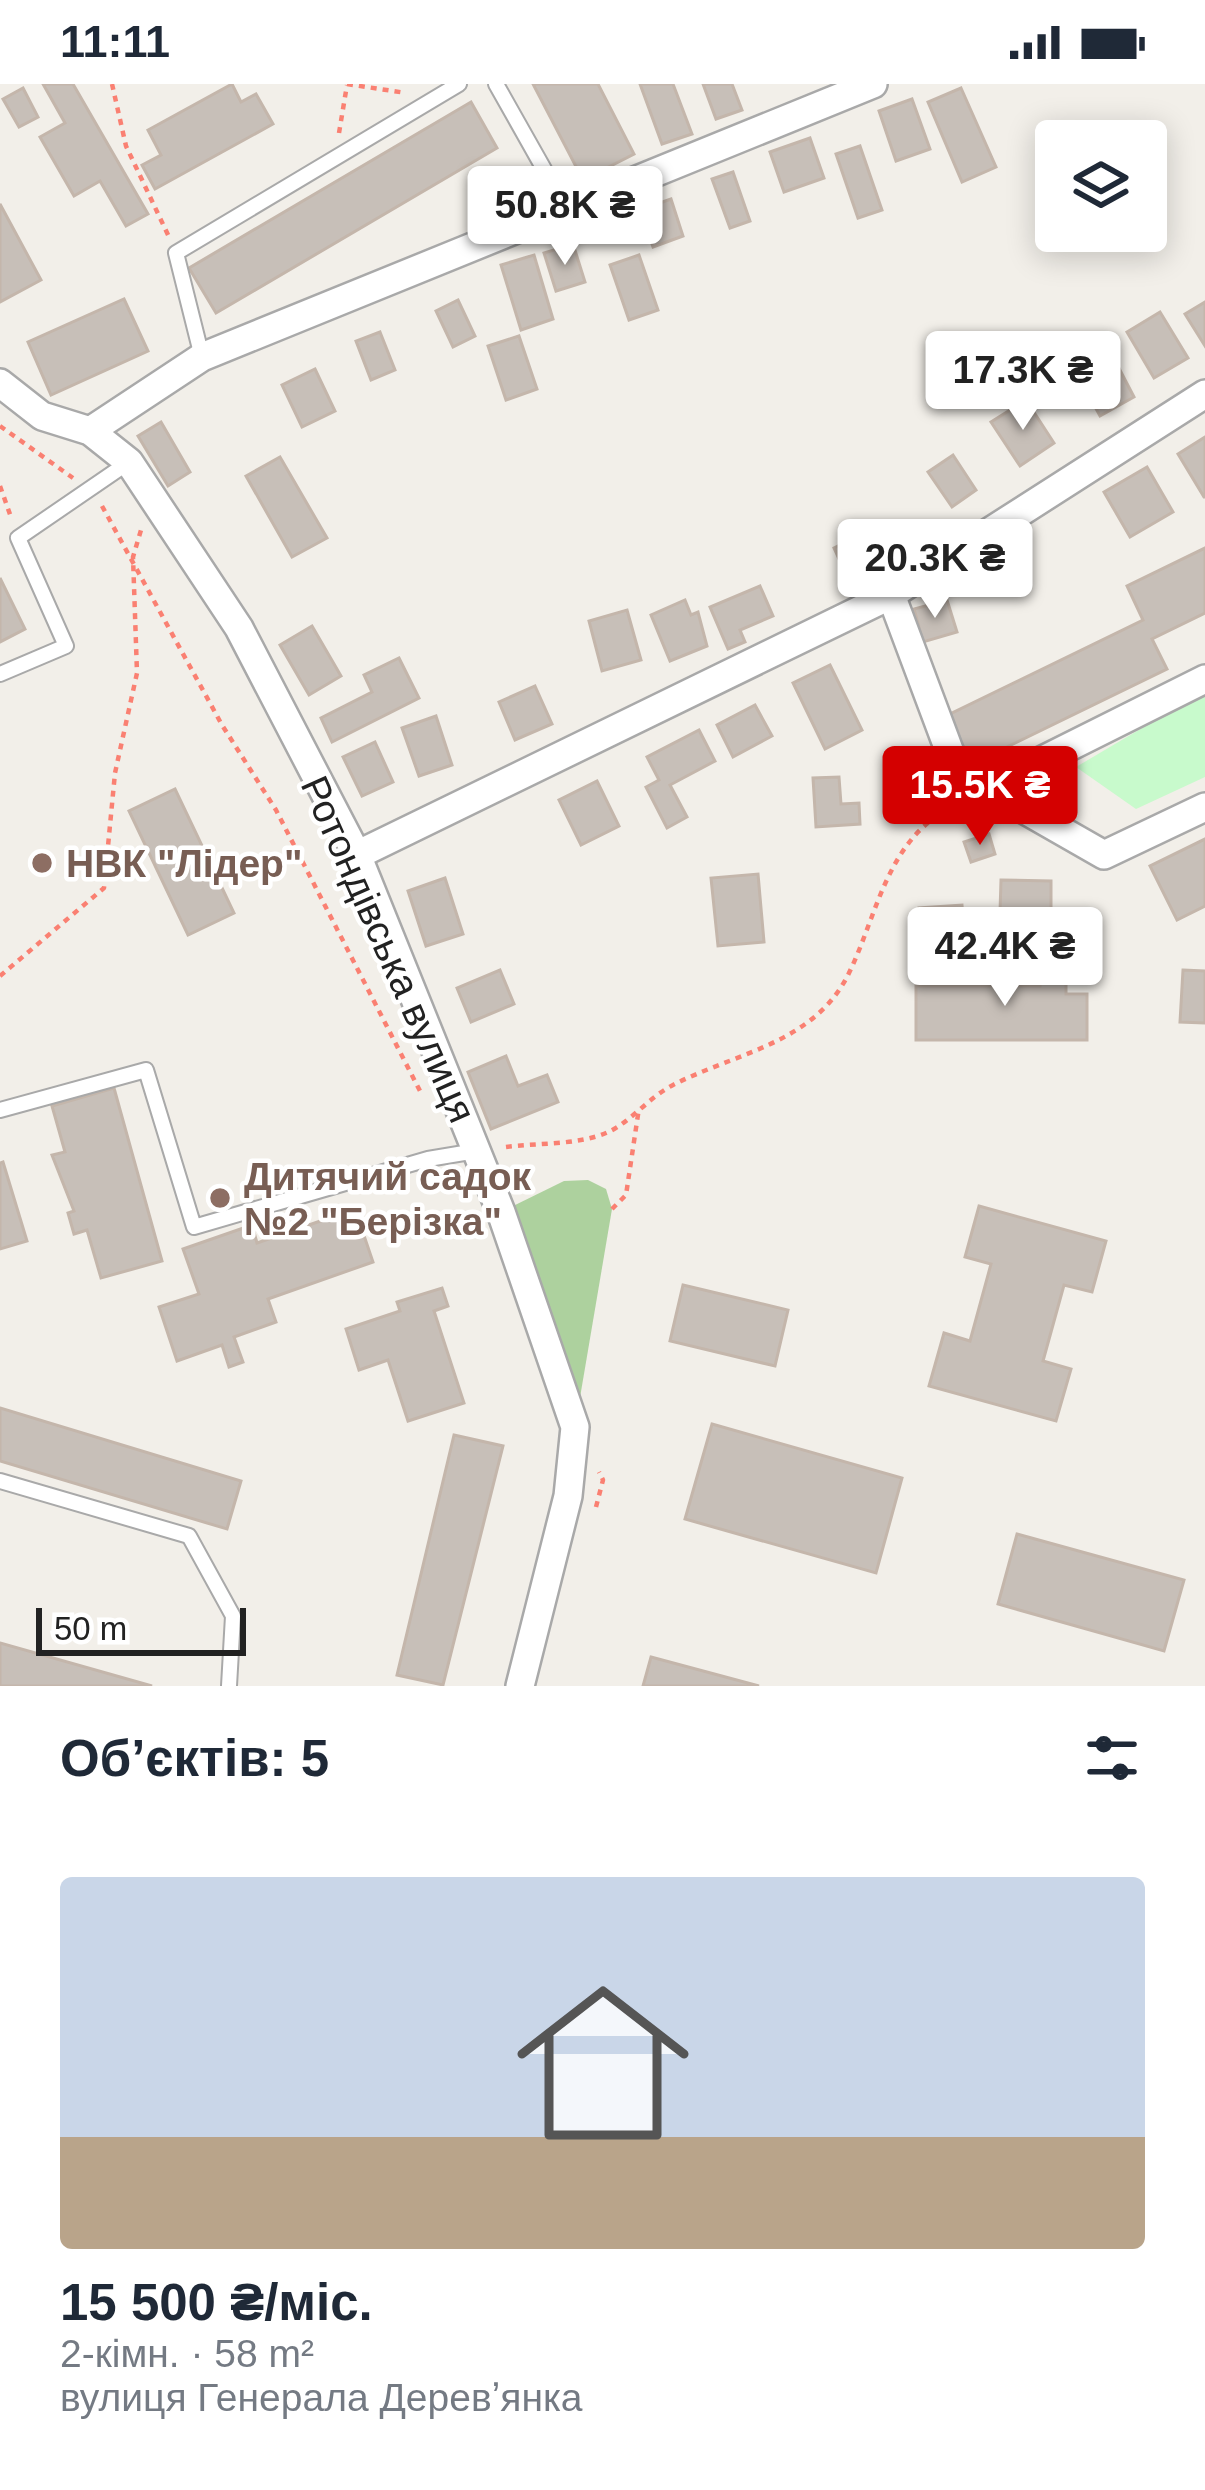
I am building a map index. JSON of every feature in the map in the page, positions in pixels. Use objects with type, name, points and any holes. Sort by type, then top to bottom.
[{"type":"street","points":[[90,431],[202,357],[873,84]]},
{"type":"street","name":"Ротондівська вулиця","points":[[0,383],[42,416],[90,431],[129,462],[239,628],[357,855],[476,1151],[575,1427],[568,1496],[520,1686]]},
{"type":"street","points":[[357,855],[891,595],[1205,394]]},
{"type":"street","points":[[891,595],[967,798]]},
{"type":"street","points":[[967,798],[1205,679]]},
{"type":"street","points":[[967,798],[1013,803],[1104,855],[1205,807]]},
{"type":"lane","points":[[202,357],[176,253],[459,84]]},
{"type":"lane","points":[[496,84],[567,210]]},
{"type":"lane","points":[[0,674],[66,646],[17,538],[129,462]]},
{"type":"lane","points":[[0,1110],[146,1070],[194,1228],[428,1159],[476,1151]]},
{"type":"lane","points":[[0,1481],[189,1536],[233,1616],[229,1686]]},
{"type":"path","points":[[112,84],[126,146],[176,253]]},
{"type":"path","points":[[335,157],[347,84],[379,85],[434,101]]},
{"type":"path","points":[[0,426],[91,489],[133,557],[222,725],[276,811],[421,1093]]},
{"type":"path","points":[[0,486],[17,538]]},
{"type":"path","points":[[0,976],[104,888],[115,773],[137,673],[133,557],[142,526]]},
{"type":"path","points":[[476,1151],[606,1133],[675,1084],[761,1051],[812,1021],[846,979],[901,853],[928,821],[967,798]]},
{"type":"path","points":[[612,1209],[626,1195],[639,1108]]},
{"type":"green space","points":[[1205,691],[1205,777],[1136,809],[1076,767]]},
{"type":"green space","points":[[588,1180],[606,1189],[612,1209],[575,1427],[501,1212],[564,1181]]},
{"type":"building","points":[[43,84],[73,84],[148,214],[126,226],[100,181],[74,196],[40,137],[65,123]]},
{"type":"building","points":[[232,84],[241,102],[256,94],[273,124],[155,189],[142,165],[161,155],[148,130]]},
{"type":"building","points":[[533,84],[598,84],[634,154],[583,180]]},
{"type":"building","points":[[640,84],[673,84],[692,134],[662,144]]},
{"type":"building","points":[[703,84],[732,84],[742,110],[716,119]]},
{"type":"building","points":[[23,88],[38,117],[19,127],[3,99]]},
{"type":"building","points":[[961,88],[996,167],[962,182],[928,102]]},
{"type":"building","points":[[912,99],[930,149],[896,161],[879,111]]},
{"type":"building","points":[[471,102],[497,148],[216,313],[189,268]]},
{"type":"building","points":[[810,138],[824,178],[784,192],[770,152]]},
{"type":"building","points":[[860,146],[882,210],[858,218],[836,154]]},
{"type":"building","points":[[733,172],[750,221],[730,228],[712,179]]},
{"type":"building","points":[[671,199],[683,236],[653,247],[640,210]]},
{"type":"building","points":[[0,204],[41,280],[0,302]]},
{"type":"building","points":[[573,244],[585,282],[556,291],[544,253]]},
{"type":"building","points":[[534,255],[553,319],[521,330],[501,265]]},
{"type":"building","points":[[639,255],[658,310],[629,320],[610,265]]},
{"type":"building","points":[[124,299],[148,351],[51,395],[28,342]]},
{"type":"building","points":[[458,300],[475,336],[453,347],[436,311]]},
{"type":"building","points":[[1205,302],[1205,346],[1185,314]]},
{"type":"building","points":[[1160,312],[1188,358],[1154,378],[1127,332]]},
{"type":"building","points":[[380,332],[395,370],[371,380],[356,341]]},
{"type":"building","points":[[519,336],[537,389],[506,400],[488,346]]},
{"type":"building","points":[[1110,351],[1134,397],[1100,416],[1075,370]]},
{"type":"building","points":[[315,369],[335,411],[302,427],[282,385]]},
{"type":"building","points":[[1026,400],[1054,443],[1020,466],[991,422]]},
{"type":"building","points":[[161,422],[190,472],[168,486],[138,436]]},
{"type":"building","points":[[1205,437],[1205,497],[1204,497],[1178,454]]},
{"type":"building","points":[[953,455],[976,490],[952,507],[928,472]]},
{"type":"building","points":[[280,457],[327,538],[292,557],[246,476]]},
{"type":"building","points":[[1147,467],[1173,512],[1130,537],[1104,492]]},
{"type":"building","points":[[875,528],[889,559],[848,579],[834,548]]},
{"type":"building","points":[[1205,548],[1205,613],[1152,639],[1167,669],[972,764],[948,715],[1143,620],[1127,586]]},
{"type":"building","points":[[0,578],[25,629],[0,642]]},
{"type":"building","points":[[760,586],[773,616],[740,630],[745,642],[728,649],[710,607]]},
{"type":"building","points":[[685,600],[691,615],[698,612],[707,646],[670,661],[651,615]]},
{"type":"building","points":[[947,600],[957,632],[923,642],[914,609]]},
{"type":"building","points":[[627,610],[641,660],[602,671],[589,621]]},
{"type":"building","points":[[312,626],[341,676],[309,695],[280,645]]},
{"type":"building","points":[[399,658],[419,698],[332,742],[321,718],[372,692],[364,675]]},
{"type":"building","points":[[830,665],[862,730],[825,749],[793,683]]},
{"type":"building","points":[[535,686],[552,724],[515,740],[499,702]]},
{"type":"building","points":[[755,705],[772,736],[733,757],[717,725]]},
{"type":"building","points":[[436,716],[452,765],[419,776],[402,728]]},
{"type":"building","points":[[699,730],[715,761],[670,785],[687,817],[667,828],[646,787],[659,780],[647,757]]},
{"type":"building","points":[[375,742],[393,782],[362,796],[343,757]]},
{"type":"building","points":[[839,777],[841,804],[859,803],[860,824],[816,827],[813,778]]},
{"type":"building","points":[[597,781],[619,826],[581,845],[559,800]]},
{"type":"building","points":[[175,789],[234,913],[188,935],[129,811]]},
{"type":"building","points":[[989,834],[995,854],[971,862],[964,842]]},
{"type":"building","points":[[1205,839],[1205,906],[1177,920],[1150,866]]},
{"type":"building","points":[[758,874],[764,942],[718,946],[711,878]]},
{"type":"building","points":[[445,878],[463,934],[426,946],[408,891]]},
{"type":"building","points":[[1001,880],[1051,881],[1051,914],[1000,912]]},
{"type":"building","points":[[962,905],[964,932],[921,936],[919,908]]},
{"type":"building","points":[[1039,951],[1066,952],[1066,994],[1087,994],[1087,1040],[916,1040],[916,986],[1040,986]]},
{"type":"building","points":[[500,970],[514,1004],[471,1022],[457,988]]},
{"type":"building","points":[[1183,970],[1205,971],[1205,1023],[1180,1022]]},
{"type":"building","points":[[506,1056],[518,1086],[547,1075],[558,1102],[491,1129],[468,1072]]},
{"type":"building","points":[[114,1088],[162,1261],[101,1278],[87,1230],[74,1234],[68,1213],[74,1211],[52,1155],[65,1152],[52,1106]]},
{"type":"building","points":[[0,1163],[27,1241],[0,1249]]},
{"type":"building","points":[[979,1206],[1106,1241],[1092,1292],[1064,1285],[1043,1361],[1071,1369],[1056,1421],[929,1386],[944,1333],[970,1341],[991,1264],[965,1257]]},
{"type":"building","points":[[355,1209],[373,1262],[268,1299],[276,1322],[234,1337],[243,1362],[229,1367],[222,1345],[177,1361],[159,1307],[199,1294],[183,1249],[252,1225],[257,1243]]},
{"type":"building","points":[[683,1285],[788,1310],[775,1366],[670,1341]]},
{"type":"building","points":[[442,1288],[448,1306],[434,1311],[464,1403],[408,1421],[388,1360],[359,1370],[346,1329],[400,1311],[397,1302]]},
{"type":"building","points":[[0,1408],[241,1481],[227,1529],[0,1461]]},
{"type":"building","points":[[712,1424],[902,1478],[876,1573],[685,1519]]},
{"type":"building","points":[[454,1435],[503,1446],[443,1685],[397,1675]]},
{"type":"building","points":[[1017,1534],[1184,1580],[1164,1651],[998,1604]]},
{"type":"building","points":[[0,1643],[152,1686],[0,1686]]},
{"type":"building","points":[[651,1657],[759,1686],[643,1686]]},
{"type":"place","name":"НВК \"Лідер\"","points":[[42,863]]},
{"type":"place","name":"Дитячий садок №2 \"Берізка\"","points":[[220,1198]]}]
